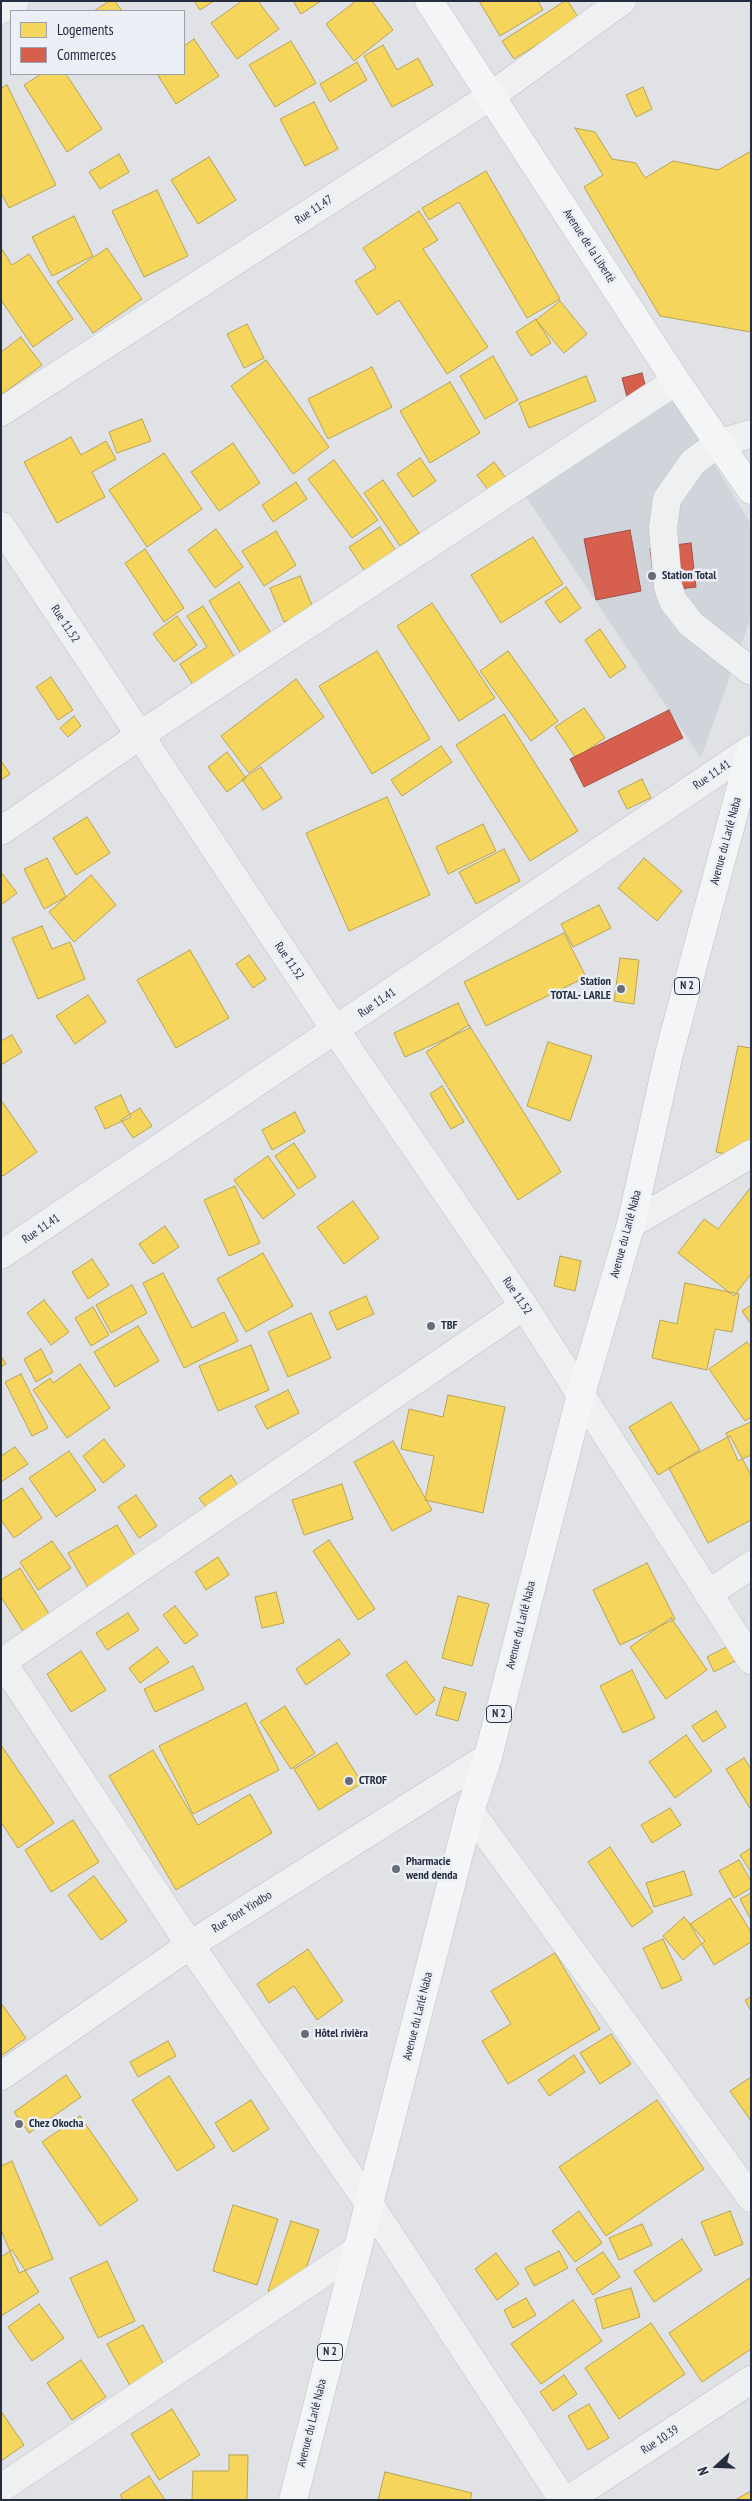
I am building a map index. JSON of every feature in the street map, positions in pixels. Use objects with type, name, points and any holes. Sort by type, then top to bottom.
[{"type":"main road","name":"Avenue de la Liberté","points":[[429,1],[676,381],[751,490]]},
{"type":"main road","name":"Avenue du Larlé Naba","points":[[293,2500],[470,1811],[488,1757],[581,1394],[631,1224],[669,1054],[751,750]]},
{"type":"street","points":[[1,10],[15,1]]},
{"type":"street","name":"Rue 11.47","points":[[1,412],[491,96],[622,1]]},
{"type":"street","points":[[1,831],[139,736],[676,381]]},
{"type":"street","points":[[751,434],[719,443],[694,462],[667,499],[663,528],[668,587],[673,601],[691,624],[751,671]]},
{"type":"street","name":"Rue 11.52","points":[[1,526],[336,1031],[524,1306],[751,1660]]},
{"type":"street","name":"Rue 11.41","points":[[1,1255],[751,750]]},
{"type":"street","points":[[631,1224],[751,1154]]},
{"type":"street","points":[[524,1306],[2,1662],[190,1945],[370,2205],[563,2500]]},
{"type":"street","points":[[708,1594],[751,1565]]},
{"type":"street","name":"Rue Tont Yindbo","points":[[1,2076],[190,1945],[488,1757]]},
{"type":"street","points":[[470,1811],[751,2198]]},
{"type":"street","points":[[1,2488],[356,2251]]},
{"type":"street","name":"Rue 10.39","points":[[568,2500],[751,2380]]},
{"type":"shaded area","points":[[670,391],[751,524],[751,617],[701,758],[520,488]]},
{"type":"building: Logements","points":[[109,1],[115,1],[121,10],[96,10]]},
{"type":"building: Logements","points":[[194,1],[214,1],[200,10]]},
{"type":"building: Logements","points":[[242,1],[258,1],[279,29],[237,59],[211,23]]},
{"type":"building: Logements","points":[[293,1],[321,1],[301,14]]},
{"type":"building: Logements","points":[[356,1],[372,1],[393,30],[354,61],[326,24]]},
{"type":"building: Logements","points":[[479,1],[538,1],[543,10],[500,36]]},
{"type":"building: Logements","points":[[565,1],[568,1],[579,19],[514,59],[502,41]]},
{"type":"building: Logements","points":[[194,39],[219,76],[176,104],[158,75],[185,75],[185,45]]},
{"type":"building: Logements","points":[[291,41],[316,83],[275,107],[249,65]]},
{"type":"building: Logements","points":[[383,45],[397,70],[418,58],[433,85],[392,107],[364,56]]},
{"type":"building: Logements","points":[[357,62],[367,80],[330,102],[320,84]]},
{"type":"building: Logements","points":[[39,75],[67,75],[102,129],[67,152],[24,85]]},
{"type":"building: Logements","points":[[7,85],[56,185],[9,208],[1,193],[1,88]]},
{"type":"building: Logements","points":[[643,87],[652,109],[636,117],[626,95]]},
{"type":"building: Logements","points":[[314,102],[338,149],[305,166],[280,119]]},
{"type":"building: Logements","points":[[575,128],[595,132],[612,159],[636,163],[645,178],[673,161],[718,170],[751,151],[751,332],[660,316],[584,187],[603,175]]},
{"type":"building: Logements","points":[[119,154],[129,172],[100,189],[89,172]]},
{"type":"building: Logements","points":[[209,157],[236,200],[198,224],[171,180]]},
{"type":"building: Logements","points":[[486,171],[560,299],[527,318],[459,202],[429,220],[422,208]]},
{"type":"building: Logements","points":[[157,190],[188,256],[144,277],[112,211]]},
{"type":"building: Logements","points":[[419,211],[438,240],[423,249],[488,347],[447,374],[399,300],[377,315],[355,281],[376,268],[363,248]]},
{"type":"building: Logements","points":[[74,216],[93,256],[52,276],[32,237]]},
{"type":"building: Logements","points":[[1,248],[12,265],[29,254],[73,319],[33,347],[1,300]]},
{"type":"building: Logements","points":[[107,248],[142,299],[93,333],[57,282]]},
{"type":"building: Logements","points":[[560,301],[587,334],[564,353],[536,320]]},
{"type":"building: Logements","points":[[536,319],[551,343],[531,356],[516,332]]},
{"type":"building: Logements","points":[[247,324],[264,358],[244,368],[227,334]]},
{"type":"building: Logements","points":[[21,337],[42,365],[1,395],[1,352]]},
{"type":"building: Logements","points":[[493,356],[518,400],[485,419],[460,376]]},
{"type":"building: Logements","points":[[266,360],[329,447],[293,474],[231,386]]},
{"type":"building: Logements","points":[[372,367],[392,407],[328,439],[308,399]]},
{"type":"building: Logements","points":[[586,376],[596,401],[529,428],[519,403]]},
{"type":"building: Logements","points":[[450,382],[480,433],[430,463],[400,411]]},
{"type":"building: Logements","points":[[142,419],[151,441],[117,453],[109,432]]},
{"type":"building: Logements","points":[[71,437],[81,455],[106,441],[116,459],[92,472],[105,497],[57,523],[24,462]]},
{"type":"building: Logements","points":[[233,443],[260,483],[219,511],[191,472]]},
{"type":"building: Logements","points":[[164,453],[202,509],[147,547],[109,490]]},
{"type":"building: Logements","points":[[420,458],[436,481],[413,497],[397,474]]},
{"type":"building: Logements","points":[[334,460],[378,520],[352,538],[308,479]]},
{"type":"building: Logements","points":[[494,462],[517,493],[500,506],[477,475]]},
{"type":"building: Logements","points":[[383,480],[419,533],[400,546],[364,493]]},
{"type":"building: Logements","points":[[296,482],[307,499],[273,522],[262,505]]},
{"type":"building: Logements","points":[[380,527],[403,561],[371,581],[349,547]]},
{"type":"building: Logements","points":[[216,529],[243,567],[215,588],[188,550]]},
{"type":"building: Logements","points":[[276,531],[296,565],[264,586],[242,551]]},
{"type":"building: Logements","points":[[533,537],[563,584],[501,623],[471,575]]},
{"type":"building: Logements","points":[[145,549],[184,608],[164,622],[125,563]]},
{"type":"building: Logements","points":[[300,576],[314,610],[284,622],[270,588]]},
{"type":"building: Logements","points":[[239,582],[274,638],[243,657],[209,601]]},
{"type":"building: Logements","points":[[566,587],[581,608],[560,623],[545,602]]},
{"type":"building: Logements","points":[[432,603],[495,698],[459,721],[397,626]]},
{"type":"building: Logements","points":[[203,606],[243,671],[201,698],[180,664],[207,647],[187,616]]},
{"type":"building: Logements","points":[[177,616],[197,645],[174,662],[153,634]]},
{"type":"building: Logements","points":[[600,629],[626,667],[610,678],[585,640]]},
{"type":"building: Logements","points":[[377,651],[430,739],[372,774],[319,686]]},
{"type":"building: Logements","points":[[508,651],[558,721],[531,741],[480,671]]},
{"type":"building: Logements","points":[[51,677],[73,710],[58,720],[36,687]]},
{"type":"building: Logements","points":[[296,679],[324,717],[249,773],[221,736]]},
{"type":"building: Logements","points":[[584,708],[605,738],[576,758],[555,727]]},
{"type":"building: Logements","points":[[504,714],[578,831],[530,861],[456,745]]},
{"type":"building: Logements","points":[[74,716],[81,726],[68,737],[60,728]]},
{"type":"building: Logements","points":[[441,746],[452,762],[402,796],[391,780]]},
{"type":"building: Logements","points":[[227,752],[246,778],[227,792],[208,767]]},
{"type":"building: Logements","points":[[1,761],[10,774],[1,780]]},
{"type":"building: Logements","points":[[261,767],[282,798],[263,810],[242,779]]},
{"type":"building: Logements","points":[[642,779],[651,798],[627,809],[618,791]]},
{"type":"building: Logements","points":[[387,797],[430,895],[349,931],[306,833]]},
{"type":"building: Logements","points":[[87,817],[110,853],[76,875],[53,838]]},
{"type":"building: Logements","points":[[483,824],[496,851],[448,874],[436,847]]},
{"type":"building: Logements","points":[[504,849],[520,881],[476,904],[459,872]]},
{"type":"building: Logements","points":[[47,858],[66,897],[44,909],[24,869]]},
{"type":"building: Logements","points":[[644,858],[682,891],[657,921],[618,888]]},
{"type":"building: Logements","points":[[1,872],[17,893],[1,905]]},
{"type":"building: Logements","points":[[91,875],[116,905],[74,942],[49,912]]},
{"type":"building: Logements","points":[[599,905],[611,928],[573,947],[561,924]]},
{"type":"building: Logements","points":[[42,926],[52,949],[70,942],[85,979],[38,999],[12,938]]},
{"type":"building: Logements","points":[[564,933],[586,977],[486,1026],[464,982]]},
{"type":"building: Logements","points":[[190,950],[229,1018],[176,1048],[137,980]]},
{"type":"building: Logements","points":[[249,955],[266,979],[253,988],[236,964]]},
{"type":"building: Logements","points":[[620,958],[639,960],[634,1004],[614,1001]]},
{"type":"building: Logements","points":[[88,995],[106,1022],[75,1044],[56,1016]]},
{"type":"building: Logements","points":[[458,1003],[470,1028],[405,1057],[394,1033]]},
{"type":"building: Logements","points":[[469,1025],[561,1172],[518,1200],[426,1052]]},
{"type":"building: Logements","points":[[12,1035],[22,1052],[1,1065],[1,1041]]},
{"type":"building: Logements","points":[[548,1042],[592,1056],[570,1121],[527,1106]]},
{"type":"building: Logements","points":[[738,1046],[751,1048],[751,1159],[716,1152]]},
{"type":"building: Logements","points":[[442,1086],[464,1122],[451,1129],[430,1094]]},
{"type":"building: Logements","points":[[121,1095],[131,1117],[105,1129],[95,1107]]},
{"type":"building: Logements","points":[[1,1100],[37,1152],[3,1176],[1,1174]]},
{"type":"building: Logements","points":[[140,1108],[152,1126],[133,1138],[121,1120]]},
{"type":"building: Logements","points":[[295,1112],[305,1132],[272,1150],[262,1130]]},
{"type":"building: Logements","points":[[294,1143],[316,1177],[298,1189],[275,1156]]},
{"type":"building: Logements","points":[[268,1156],[295,1195],[263,1219],[234,1180]]},
{"type":"building: Logements","points":[[235,1186],[260,1243],[229,1256],[204,1200]]},
{"type":"building: Logements","points":[[751,1187],[751,1274],[734,1296],[678,1253],[704,1219],[718,1229]]},
{"type":"building: Logements","points":[[353,1201],[379,1238],[344,1264],[317,1227]]},
{"type":"building: Logements","points":[[165,1226],[179,1247],[153,1264],[139,1244]]},
{"type":"building: Logements","points":[[263,1253],[293,1306],[246,1332],[217,1279]]},
{"type":"building: Logements","points":[[560,1256],[581,1261],[575,1291],[554,1286]]},
{"type":"building: Logements","points":[[92,1259],[109,1285],[88,1299],[72,1272]]},
{"type":"building: Logements","points":[[163,1273],[192,1328],[224,1312],[238,1341],[184,1368],[143,1283]]},
{"type":"building: Logements","points":[[685,1283],[739,1294],[732,1332],[715,1329],[707,1370],[652,1358],[660,1320],[677,1324]]},
{"type":"building: Logements","points":[[132,1285],[147,1313],[111,1333],[96,1305]]},
{"type":"building: Logements","points":[[366,1296],[374,1314],[337,1330],[329,1312]]},
{"type":"building: Logements","points":[[44,1300],[69,1332],[51,1345],[27,1313]]},
{"type":"building: Logements","points":[[751,1305],[751,1324],[742,1311]]},
{"type":"building: Logements","points":[[93,1307],[109,1335],[91,1346],[75,1318]]},
{"type":"building: Logements","points":[[311,1313],[331,1358],[288,1377],[268,1332]]},
{"type":"building: Logements","points":[[138,1326],[159,1361],[115,1387],[94,1352]]},
{"type":"building: Logements","points":[[747,1342],[751,1347],[751,1417],[745,1421],[709,1369]]},
{"type":"building: Logements","points":[[251,1345],[269,1390],[218,1411],[199,1366]]},
{"type":"building: Logements","points":[[41,1349],[53,1372],[36,1382],[24,1359]]},
{"type":"building: Logements","points":[[1,1356],[6,1364],[1,1367]]},
{"type":"building: Logements","points":[[80,1364],[110,1408],[67,1438],[33,1390],[50,1378],[53,1383]]},
{"type":"building: Logements","points":[[21,1374],[48,1428],[32,1436],[5,1382]]},
{"type":"building: Logements","points":[[288,1390],[299,1413],[267,1429],[255,1406]]},
{"type":"building: Logements","points":[[448,1395],[505,1407],[483,1513],[425,1500],[434,1456],[401,1449],[409,1409],[443,1417]]},
{"type":"building: Logements","points":[[671,1402],[700,1450],[658,1475],[629,1427]]},
{"type":"building: Logements","points":[[751,1422],[751,1455],[738,1461],[726,1433]]},
{"type":"building: Logements","points":[[730,1436],[751,1475],[751,1520],[708,1543],[669,1468]]},
{"type":"building: Logements","points":[[104,1439],[125,1466],[103,1483],[83,1456]]},
{"type":"building: Logements","points":[[393,1441],[432,1510],[392,1531],[354,1462]]},
{"type":"building: Logements","points":[[15,1447],[28,1464],[1,1482],[1,1456]]},
{"type":"building: Logements","points":[[69,1451],[96,1490],[56,1517],[29,1478]]},
{"type":"building: Logements","points":[[231,1475],[247,1500],[216,1521],[199,1498]]},
{"type":"building: Logements","points":[[342,1484],[353,1519],[304,1535],[292,1500]]},
{"type":"building: Logements","points":[[22,1488],[42,1518],[14,1538],[1,1520],[1,1502]]},
{"type":"building: Logements","points":[[136,1495],[157,1526],[139,1538],[118,1507]]},
{"type":"building: Logements","points":[[117,1525],[139,1562],[90,1591],[68,1553]]},
{"type":"building: Logements","points":[[329,1540],[375,1609],[358,1620],[313,1551]]},
{"type":"building: Logements","points":[[52,1541],[71,1568],[38,1590],[20,1562]]},
{"type":"building: Logements","points":[[218,1557],[229,1575],[206,1590],[195,1572]]},
{"type":"building: Logements","points":[[647,1563],[675,1619],[620,1645],[593,1590]]},
{"type":"building: Logements","points":[[20,1568],[58,1628],[32,1645],[1,1597],[1,1580]]},
{"type":"building: Logements","points":[[276,1592],[284,1623],[262,1628],[255,1597]]},
{"type":"building: Logements","points":[[458,1596],[489,1604],[472,1666],[442,1658]]},
{"type":"building: Logements","points":[[175,1606],[198,1635],[185,1644],[163,1615]]},
{"type":"building: Logements","points":[[128,1613],[139,1630],[107,1650],[96,1633]]},
{"type":"building: Logements","points":[[671,1618],[707,1670],[666,1699],[630,1647]]},
{"type":"building: Logements","points":[[339,1639],[350,1654],[306,1685],[296,1669]]},
{"type":"building: Logements","points":[[732,1644],[739,1659],[714,1672],[707,1657]]},
{"type":"building: Logements","points":[[157,1647],[169,1662],[140,1683],[129,1668]]},
{"type":"building: Logements","points":[[81,1651],[106,1690],[71,1712],[47,1674]]},
{"type":"building: Logements","points":[[406,1661],[435,1700],[416,1715],[386,1675]]},
{"type":"building: Logements","points":[[193,1666],[204,1689],[155,1712],[144,1689]]},
{"type":"building: Logements","points":[[632,1670],[655,1718],[623,1733],[600,1686]]},
{"type":"building: Logements","points":[[444,1687],[466,1693],[458,1721],[436,1715]]},
{"type":"building: Logements","points":[[246,1703],[279,1770],[193,1814],[159,1746]]},
{"type":"building: Logements","points":[[285,1706],[315,1753],[291,1769],[260,1722]]},
{"type":"building: Logements","points":[[716,1711],[726,1727],[703,1742],[692,1726]]},
{"type":"building: Logements","points":[[686,1735],[712,1771],[675,1798],[649,1762]]},
{"type":"building: Logements","points":[[337,1743],[362,1783],[319,1810],[294,1769]]},
{"type":"building: Logements","points":[[1,1745],[54,1823],[18,1848],[1,1822]]},
{"type":"building: Logements","points":[[153,1750],[198,1825],[250,1794],[272,1833],[176,1890],[109,1776]]},
{"type":"building: Logements","points":[[744,1758],[751,1769],[751,1810],[726,1769]]},
{"type":"building: Logements","points":[[670,1808],[681,1825],[652,1843],[641,1825]]},
{"type":"building: Logements","points":[[73,1820],[99,1862],[51,1892],[25,1850]]},
{"type":"building: Logements","points":[[610,1847],[653,1912],[632,1927],[588,1862]]},
{"type":"building: Logements","points":[[751,1848],[751,1872],[740,1855]]},
{"type":"building: Logements","points":[[739,1860],[751,1881],[751,1888],[734,1898],[719,1871]]},
{"type":"building: Logements","points":[[684,1871],[692,1895],[654,1907],[646,1883]]},
{"type":"building: Logements","points":[[94,1876],[127,1921],[101,1940],[68,1895]]},
{"type":"building: Logements","points":[[751,1893],[751,1920],[740,1899]]},
{"type":"building: Logements","points":[[730,1898],[751,1932],[751,1942],[714,1965],[690,1924]]},
{"type":"building: Logements","points":[[684,1917],[705,1941],[683,1960],[663,1936]]},
{"type":"building: Logements","points":[[663,1939],[682,1980],[662,1989],[643,1948]]},
{"type":"building: Logements","points":[[308,1949],[343,2001],[317,2020],[294,1986],[269,2003],[257,1984]]},
{"type":"building: Logements","points":[[555,1953],[600,2029],[508,2084],[482,2041],[511,2024],[491,1991]]},
{"type":"building: Logements","points":[[751,1997],[751,2011],[745,2000]]},
{"type":"building: Logements","points":[[1,2003],[26,2038],[1,2056]]},
{"type":"building: Logements","points":[[611,2034],[631,2064],[600,2084],[580,2053]]},
{"type":"building: Logements","points":[[168,2041],[176,2056],[138,2077],[130,2062]]},
{"type":"building: Logements","points":[[574,2055],[585,2072],[549,2096],[538,2080]]},
{"type":"building: Logements","points":[[66,2075],[81,2097],[29,2133],[14,2112]]},
{"type":"building: Logements","points":[[169,2076],[215,2147],[177,2171],[132,2100]]},
{"type":"building: Logements","points":[[751,2077],[751,2121],[730,2091]]},
{"type":"building: Logements","points":[[251,2100],[269,2129],[233,2152],[215,2123]]},
{"type":"building: Logements","points":[[657,2100],[704,2169],[606,2236],[559,2167]]},
{"type":"building: Logements","points":[[80,2116],[138,2200],[100,2226],[42,2142]]},
{"type":"building: Logements","points":[[12,2161],[53,2259],[19,2273],[1,2230],[1,2166]]},
{"type":"building: Logements","points":[[233,2205],[278,2219],[257,2285],[213,2271]]},
{"type":"building: Logements","points":[[579,2211],[602,2243],[575,2262],[552,2231]]},
{"type":"building: Logements","points":[[730,2211],[743,2244],[715,2256],[701,2222]]},
{"type":"building: Logements","points":[[291,2221],[319,2230],[295,2301],[268,2291]]},
{"type":"building: Logements","points":[[642,2224],[652,2245],[619,2260],[609,2238]]},
{"type":"building: Logements","points":[[682,2239],[702,2270],[654,2302],[634,2271]]},
{"type":"building: Logements","points":[[12,2250],[39,2292],[1,2316],[1,2257]]},
{"type":"building: Logements","points":[[559,2251],[568,2268],[534,2286],[525,2268]]},
{"type":"building: Logements","points":[[603,2252],[620,2277],[593,2295],[576,2269]]},
{"type":"building: Logements","points":[[496,2253],[519,2284],[497,2300],[475,2269]]},
{"type":"building: Logements","points":[[107,2261],[135,2321],[98,2338],[70,2278]]},
{"type":"building: Logements","points":[[751,2277],[751,2349],[702,2382],[669,2333]]},
{"type":"building: Logements","points":[[631,2288],[640,2317],[603,2329],[595,2299]]},
{"type":"building: Logements","points":[[526,2298],[536,2315],[513,2328],[504,2310]]},
{"type":"building: Logements","points":[[573,2300],[602,2341],[541,2384],[511,2344]]},
{"type":"building: Logements","points":[[39,2304],[64,2338],[32,2361],[8,2327]]},
{"type":"building: Logements","points":[[651,2323],[685,2374],[619,2419],[585,2368]]},
{"type":"building: Logements","points":[[143,2325],[165,2367],[130,2386],[107,2344]]},
{"type":"building: Logements","points":[[81,2360],[106,2397],[72,2420],[47,2383]]},
{"type":"building: Logements","points":[[564,2375],[577,2394],[553,2411],[540,2392]]},
{"type":"building: Logements","points":[[589,2404],[609,2438],[588,2450],[568,2416]]},
{"type":"building: Logements","points":[[172,2409],[200,2455],[159,2480],[131,2434]]},
{"type":"building: Logements","points":[[1,2411],[24,2445],[1,2461]]},
{"type":"building: Logements","points":[[229,2455],[248,2455],[247,2500],[192,2500],[193,2471],[229,2471]]},
{"type":"building: Logements","points":[[385,2472],[472,2493],[470,2500],[378,2500]]},
{"type":"building: Logements","points":[[149,2476],[165,2500],[123,2500],[120,2495]]},
{"type":"building: Logements","points":[[751,2491],[751,2500],[735,2500]]},
{"type":"building: Commerces","points":[[642,373],[651,407],[631,412],[622,378]]},
{"type":"building: Commerces","points":[[630,530],[641,591],[596,600],[584,539]]},
{"type":"building: Commerces","points":[[691,543],[696,587],[655,592],[650,548]]},
{"type":"building: Commerces","points":[[669,710],[683,738],[584,787],[570,759]]},
{"type":"place","name":"Station Total","points":[[652,576]]},
{"type":"place","name":"Station TOTAL- LARLE","points":[[621,989]]},
{"type":"place","name":"TBF","points":[[431,1326]]},
{"type":"place","name":"CTROF","points":[[349,1781]]},
{"type":"place","name":"Pharmacie wend denda","points":[[396,1869]]},
{"type":"place","name":"Hôtel rivièra","points":[[305,2034]]},
{"type":"place","name":"Chez Okocha","points":[[19,2124]]}]
